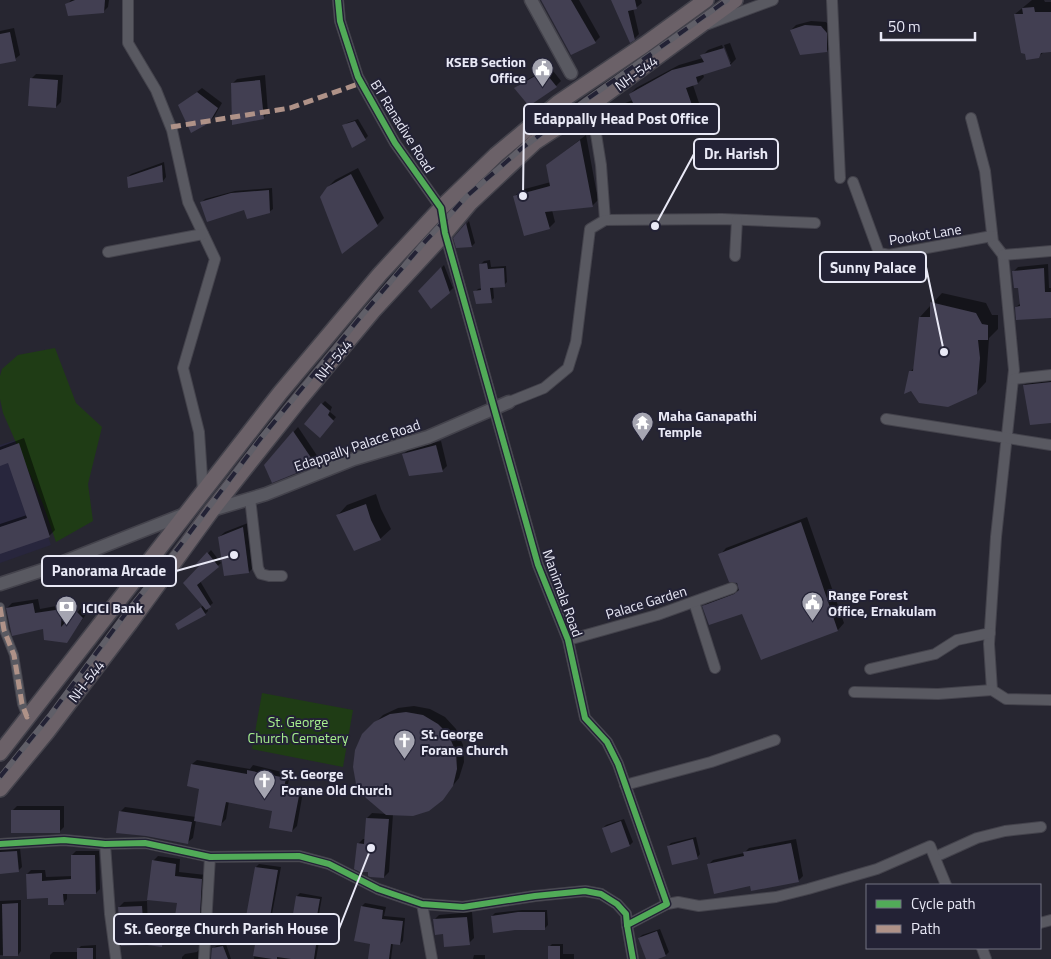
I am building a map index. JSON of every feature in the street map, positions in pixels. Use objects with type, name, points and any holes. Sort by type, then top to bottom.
[{"type":"main road","name":"NH-544","points":[[0,753],[280,393],[380,274],[441,208],[496,154],[558,103],[644,45],[706,0]]},
{"type":"main road","name":"NH-544","points":[[0,788],[130,624],[212,510],[300,399],[374,311],[470,203],[535,142],[587,108],[735,0]]},
{"type":"main road","points":[[682,17],[696,29]]},
{"type":"main road","points":[[181,519],[195,534]]},
{"type":"main road","points":[[53,685],[72,698]]},
{"type":"street","points":[[128,0],[128,43],[156,90],[172,130],[188,202],[215,259],[183,368],[199,432],[203,492]]},
{"type":"street","name":"BT Ranadive Road","points":[[338,0],[340,21],[358,77],[395,143],[441,208],[445,233]]},
{"type":"street","points":[[531,0],[578,89]]},
{"type":"street","points":[[696,29],[772,0]]},
{"type":"street","points":[[832,0],[840,178]]},
{"type":"street","points":[[587,108],[596,134],[601,165],[605,220]]},
{"type":"street","points":[[971,118],[984,171],[993,242],[1003,255],[1014,370],[996,537],[990,633],[992,690]]},
{"type":"street","name":"Pookot Lane","points":[[853,182],[879,253],[889,256],[992,236]]},
{"type":"street","points":[[509,402],[544,388],[568,368],[576,342],[590,229],[605,220],[737,220],[815,223]]},
{"type":"street","points":[[735,256],[737,220]]},
{"type":"street","name":"Manimala Road","points":[[445,233],[538,565],[568,640],[585,718],[607,742],[618,764],[667,904]]},
{"type":"street","points":[[108,252],[203,234]]},
{"type":"street","points":[[1003,255],[1051,251]]},
{"type":"street","points":[[1014,379],[1051,375]]},
{"type":"street","name":"Edappally Palace Road","points":[[212,510],[266,494],[354,459],[428,437],[509,402]]},
{"type":"street","points":[[886,419],[1051,445]]},
{"type":"street","points":[[250,498],[258,568],[261,574],[282,576]]},
{"type":"street","points":[[0,584],[181,519]]},
{"type":"street","name":"Palace Garden","points":[[568,640],[657,615],[732,588]]},
{"type":"street","points":[[694,602],[715,668]]},
{"type":"street","points":[[0,607],[4,630],[14,655],[21,687],[22,704],[27,717],[29,714]]},
{"type":"street","points":[[870,669],[935,654],[957,640],[990,633]]},
{"type":"street","points":[[854,692],[938,694],[992,690],[1006,699],[1051,700]]},
{"type":"street","points":[[625,785],[711,762],[775,740]]},
{"type":"street","points":[[935,857],[977,838],[1005,830],[1042,827]]},
{"type":"street","points":[[0,844],[64,840],[105,844],[145,843],[210,857],[299,856],[329,864],[378,889],[422,904],[463,907],[535,896],[585,891],[600,894],[616,904],[626,914],[633,959]]},
{"type":"street","points":[[105,844],[110,914],[116,959]]},
{"type":"street","points":[[627,925],[667,904],[678,902],[699,906],[776,897],[808,889],[877,869],[930,846],[946,884]]},
{"type":"street","points":[[204,959],[210,857]]},
{"type":"street","points":[[422,904],[432,959]]},
{"type":"shaded area","points":[[16,440],[51,545],[0,563],[0,445]]},
{"type":"green space","points":[[55,348],[76,403],[102,427],[88,484],[93,521],[56,542],[43,504],[3,413],[0,399],[0,376],[2,369],[18,355]]},
{"type":"green space","name":"St. George Church Cemetery","points":[[262,693],[353,710],[343,767],[252,749]]},
{"type":"building","points":[[75,0],[105,0],[104,13],[68,16],[65,4]]},
{"type":"building","points":[[541,0],[571,0],[596,43],[571,55]]},
{"type":"building","points":[[611,0],[635,0],[637,9],[628,11],[635,40],[630,43]]},
{"type":"building","points":[[1034,7],[1035,12],[1051,12],[1051,52],[1041,53],[1039,58],[1026,60],[1025,54],[1021,53],[1014,14],[1023,14],[1022,8]]},
{"type":"building","points":[[805,25],[821,26],[827,33],[827,52],[800,55],[790,30]]},
{"type":"building","points":[[10,32],[16,61],[0,64],[0,34]]},
{"type":"building","points":[[724,48],[731,66],[696,77],[698,84],[686,88],[697,119],[645,132],[637,114],[600,126],[597,116],[633,103],[629,94],[672,70],[704,62],[700,55]]},
{"type":"building","points":[[544,71],[557,87],[529,106],[514,88]]},
{"type":"building","points":[[30,78],[58,80],[56,108],[28,106]]},
{"type":"building","points":[[260,80],[264,119],[232,125],[231,83]]},
{"type":"building","points":[[197,92],[218,108],[209,123],[191,133],[178,105]]},
{"type":"building","points":[[355,121],[366,140],[352,148],[342,125]]},
{"type":"building","points":[[580,140],[593,207],[545,212],[550,229],[524,236],[513,196],[550,186],[546,165]]},
{"type":"building","points":[[162,165],[163,182],[128,188],[127,177]]},
{"type":"building","points":[[351,174],[378,226],[342,254],[320,197],[327,187]]},
{"type":"building","points":[[269,190],[270,213],[247,219],[244,210],[207,222],[200,202],[231,193]]},
{"type":"building","points":[[466,223],[472,247],[456,248],[453,238]]},
{"type":"building","points":[[487,263],[488,269],[504,268],[505,287],[490,288],[492,303],[476,304],[473,291],[481,290],[479,264]]},
{"type":"building","points":[[441,267],[450,293],[431,309],[418,291]]},
{"type":"building","points":[[1044,268],[1045,292],[1051,292],[1051,318],[1016,320],[1015,307],[1020,306],[1018,288],[1014,288],[1012,271]]},
{"type":"building","points":[[930,302],[976,313],[982,324],[988,325],[988,340],[978,340],[980,358],[977,394],[948,407],[919,403],[911,391],[904,394],[909,371],[913,371],[919,317],[930,317]]},
{"type":"building","points":[[1051,382],[1051,423],[1030,425],[1023,385]]},
{"type":"building","points":[[321,403],[330,411],[328,415],[334,421],[320,438],[304,424]]},
{"type":"building","points":[[293,431],[316,465],[272,483],[264,465]]},
{"type":"building","points":[[19,443],[50,537],[0,554],[0,527],[27,518],[8,463],[0,466],[0,450]]},
{"type":"building","points":[[436,445],[443,472],[409,476],[402,454]]},
{"type":"building","points":[[366,504],[371,520],[381,540],[354,551],[336,515]]},
{"type":"building","points":[[801,522],[838,631],[761,660],[742,614],[709,625],[702,606],[734,594],[739,590],[737,583],[729,582],[718,554]]},
{"type":"building","points":[[243,527],[249,573],[224,576],[218,537]]},
{"type":"building","points":[[207,552],[219,567],[197,585],[211,607],[206,610],[183,583],[199,566],[196,564]]},
{"type":"building","points":[[33,603],[35,613],[62,609],[61,627],[76,611],[83,618],[67,643],[44,640],[43,629],[12,636],[6,608]]},
{"type":"building","points":[[201,607],[206,615],[178,630],[175,624]]},
{"type":"building","name":"St. George Forane Church","points":[[406,712],[423,715],[444,730],[449,736],[456,752],[457,769],[453,786],[443,800],[429,811],[413,816],[386,815],[366,798],[356,784],[353,767],[355,750],[362,734],[374,722],[390,714]]},
{"type":"building","points":[[191,764],[247,774],[247,770],[286,778],[283,793],[299,796],[292,832],[269,828],[272,811],[226,802],[221,826],[194,821],[199,789],[187,786]]},
{"type":"building","points":[[11,810],[60,810],[60,833],[11,833]]},
{"type":"building","points":[[119,811],[192,822],[188,844],[146,836],[116,833]]},
{"type":"building","points":[[366,818],[389,819],[384,878],[370,877],[368,872],[360,872],[354,869],[357,843],[364,844]]},
{"type":"building","points":[[621,821],[630,846],[611,853],[602,828]]},
{"type":"building","points":[[693,839],[698,859],[672,865],[667,846]]},
{"type":"building","points":[[791,843],[799,882],[751,891],[750,886],[714,894],[707,864],[744,856],[743,852]]},
{"type":"building","points":[[17,851],[19,872],[0,874],[0,852]]},
{"type":"building","points":[[71,855],[95,855],[96,894],[63,894],[64,905],[48,905],[48,898],[27,899],[26,874],[42,873],[42,881],[71,879]]},
{"type":"building","points":[[152,860],[176,864],[175,876],[202,879],[199,934],[180,932],[182,917],[175,916],[177,903],[147,900]]},
{"type":"building","points":[[255,867],[278,870],[270,917],[292,920],[296,896],[320,899],[312,944],[316,945],[314,959],[277,957],[277,959],[272,959],[253,956],[257,933],[235,930],[235,936],[212,935],[213,925],[245,922]]},
{"type":"building","points":[[18,903],[18,956],[3,956],[2,904]]},
{"type":"building","points":[[142,906],[144,934],[163,935],[162,947],[147,945],[121,946],[118,907]]},
{"type":"building","points":[[361,906],[383,910],[382,919],[403,921],[400,945],[391,944],[389,959],[368,959],[370,944],[354,941]]},
{"type":"building","points":[[518,912],[545,912],[545,930],[515,930],[493,933],[491,916]]},
{"type":"building","points":[[467,917],[470,945],[444,947],[443,934],[435,935],[433,919]]},
{"type":"building","points":[[657,931],[666,956],[658,959],[646,959],[638,938]]},
{"type":"building","points":[[223,946],[228,959],[211,959],[212,948]]},
{"type":"building","points":[[548,946],[560,946],[560,959],[548,959]]},
{"type":"building","points":[[77,948],[93,948],[93,959],[77,959]]},
{"type":"railway","points":[[0,777],[51,714],[261,438],[363,314],[467,196],[521,149],[586,100],[727,0]]},
{"type":"marked path","points":[[171,127],[290,108],[361,83]]},
{"type":"marked path","points":[[0,607],[4,630],[14,655],[22,704],[27,717],[29,714]]},
{"type":"cycle path","points":[[338,0],[340,21],[358,77],[395,143],[441,208],[445,233],[538,565],[568,640],[585,718],[607,742],[618,764],[667,904],[627,925],[633,959]]},
{"type":"cycle path","points":[[0,844],[64,840],[105,844],[145,843],[210,857],[299,856],[329,864],[378,889],[422,904],[463,907],[535,896],[585,891],[601,894],[617,904],[626,914],[627,925]]},
{"type":"place","name":"KSEB Section Office","points":[[542,88]]},
{"type":"place","name":"Edappally Head Post Office","points":[[523,196]]},
{"type":"place","name":"Dr. Harish","points":[[655,226]]},
{"type":"place","name":"Sunny Palace","points":[[944,352]]},
{"type":"place","name":"Maha Ganapathi Temple","points":[[642,442]]},
{"type":"place","name":"Panorama Arcade","points":[[234,555]]},
{"type":"place","name":"Range Forest Office, Ernakulam","points":[[812,621]]},
{"type":"place","name":"ICICI Bank","points":[[66,626]]},
{"type":"place","name":"St. George Forane Church","points":[[405,760]]},
{"type":"place","name":"St. George Forane Old Church","points":[[265,800]]},
{"type":"place","name":"St. George Church Parish House","points":[[371,848]]}]
